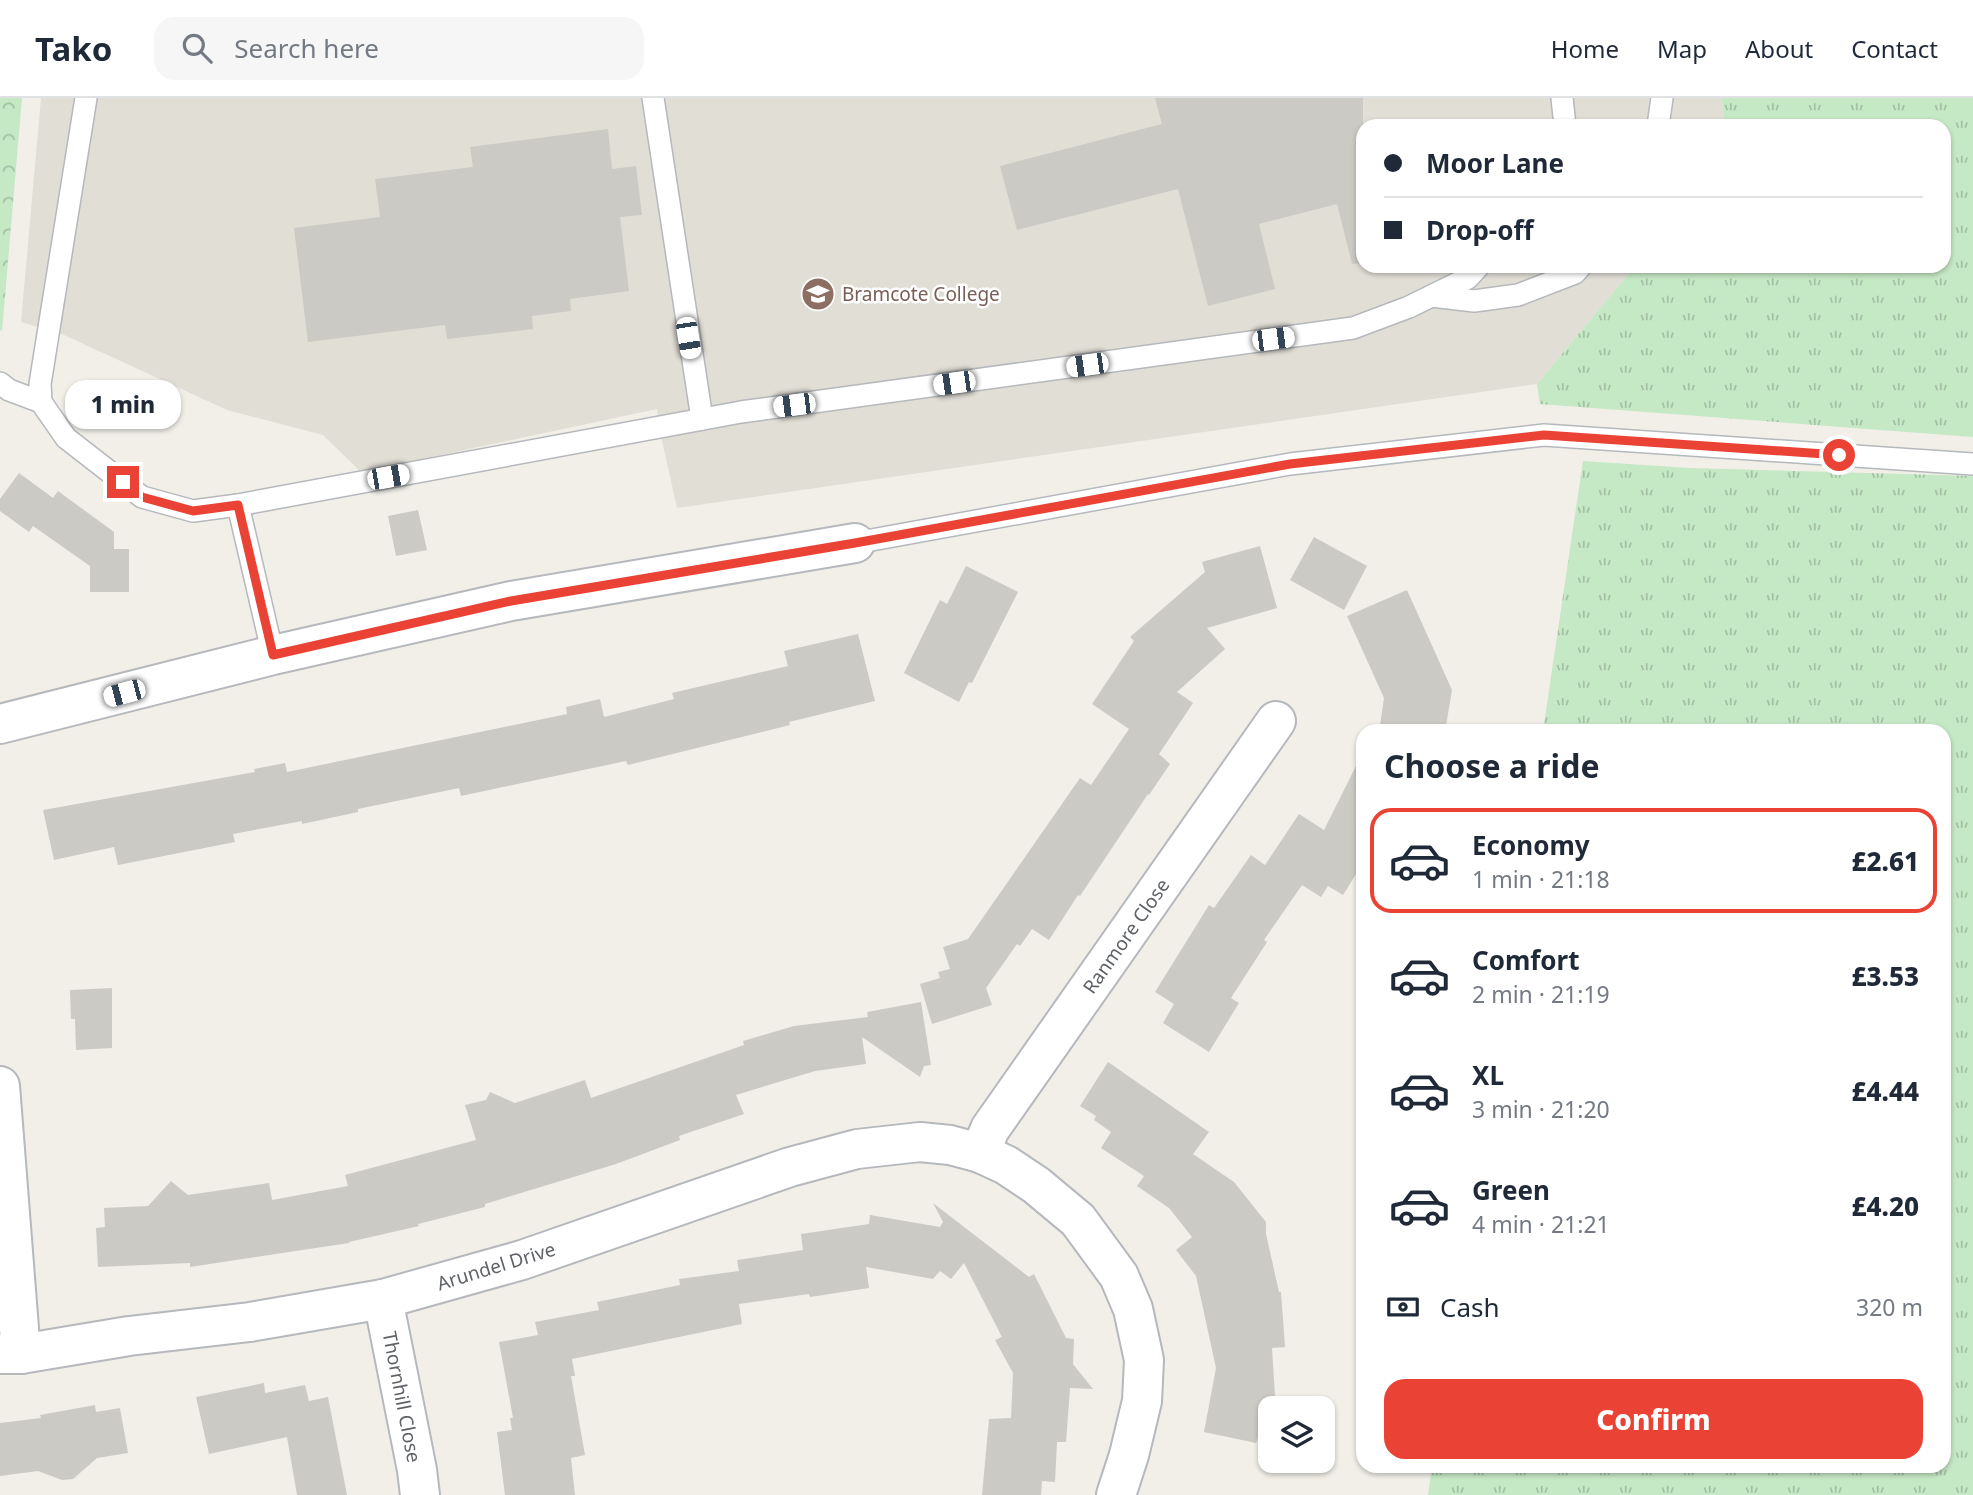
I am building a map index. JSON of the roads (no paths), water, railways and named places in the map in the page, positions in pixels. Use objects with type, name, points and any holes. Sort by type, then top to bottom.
[{"type":"street","points":[[0,724],[273,655],[511,601],[855,543]]},
{"type":"street","name":"Ranmore Close","points":[[981,1153],[990,1129],[1276,721]]},
{"type":"street","points":[[0,1086],[10,1354]]},
{"type":"street","name":"Arundel Drive","points":[[10,1354],[129,1336],[250,1322],[383,1299],[522,1261],[790,1167],[857,1149],[889,1144],[950,1145],[981,1153],[1006,1165],[1036,1185],[1078,1220],[1119,1276],[1133,1309],[1144,1360],[1142,1401],[1116,1495]]},
{"type":"street","name":"Thornhill Close","points":[[383,1299],[420,1495]]},
{"type":"lane","points":[[86,98],[40,384],[41,402],[66,438],[142,497],[193,511],[741,412],[1353,328],[1409,307],[1468,278],[1473,273]]},
{"type":"lane","points":[[653,98],[702,419]]},
{"type":"lane","points":[[1562,98],[1564,119]]},
{"type":"lane","points":[[1659,119],[1662,98]]},
{"type":"lane","points":[[1432,296],[1475,300],[1518,295],[1573,273]]},
{"type":"lane","points":[[0,383],[9,390],[41,402]]},
{"type":"lane","points":[[855,543],[1290,464],[1544,435],[1973,464]]},
{"type":"lane","points":[[238,505],[273,655]]},
{"type":"place","name":"Bramcote College","points":[[818,294]]}]
